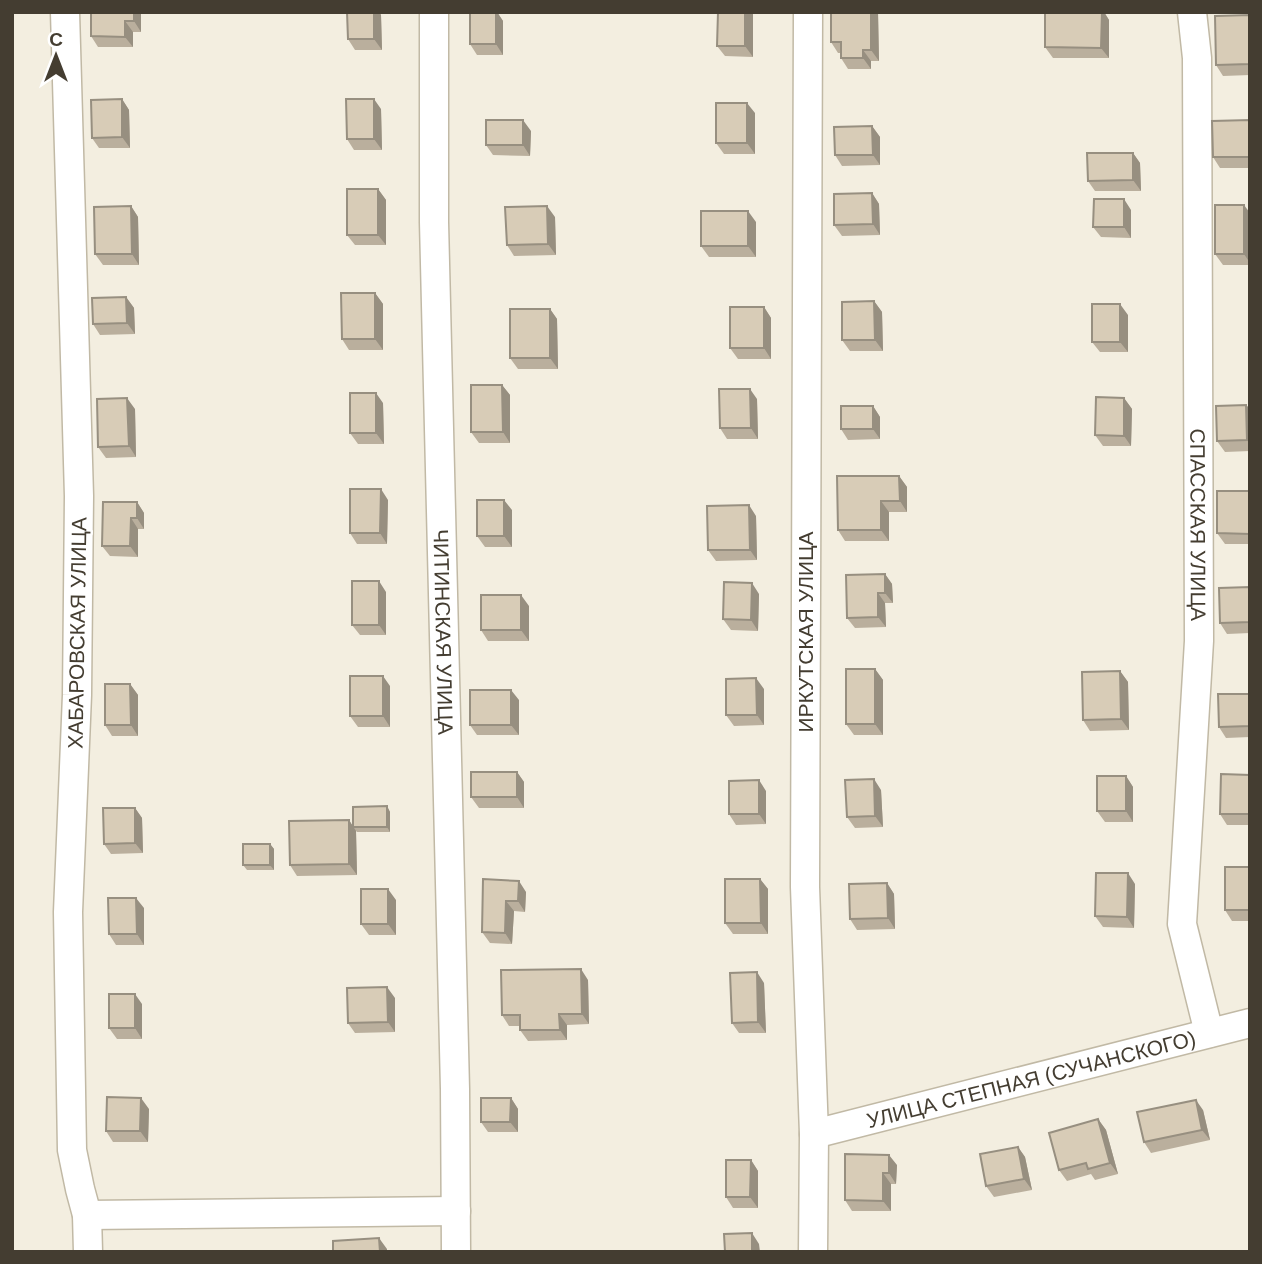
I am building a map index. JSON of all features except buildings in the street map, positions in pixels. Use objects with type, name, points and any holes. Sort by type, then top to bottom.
[{"type":"street","name":"ХАБАРОВСКАЯ УЛИЦА","points":[[65,12],[79,496],[77,695],[68,912],[72,1150],[87,1215],[88,1252]]},
{"type":"street","name":"ЧИТИНСКАЯ УЛИЦА","points":[[433,12],[434,222],[455,1088],[456,1252]]},
{"type":"street","name":"ИРКУТСКАЯ УЛИЦА","points":[[808,12],[805,887],[814,1134],[813,1252]]},
{"type":"street","name":"СПАССКАЯ УЛИЦА","points":[[1192,12],[1197,58],[1199,641],[1182,924],[1209,1033]]},
{"type":"street","name":"УЛИЦА СТЕПНАЯ (СУЧАНСКОГО)","points":[[814,1134],[1250,1023]]},
{"type":"street","points":[[87,1215],[456,1210]]}]
